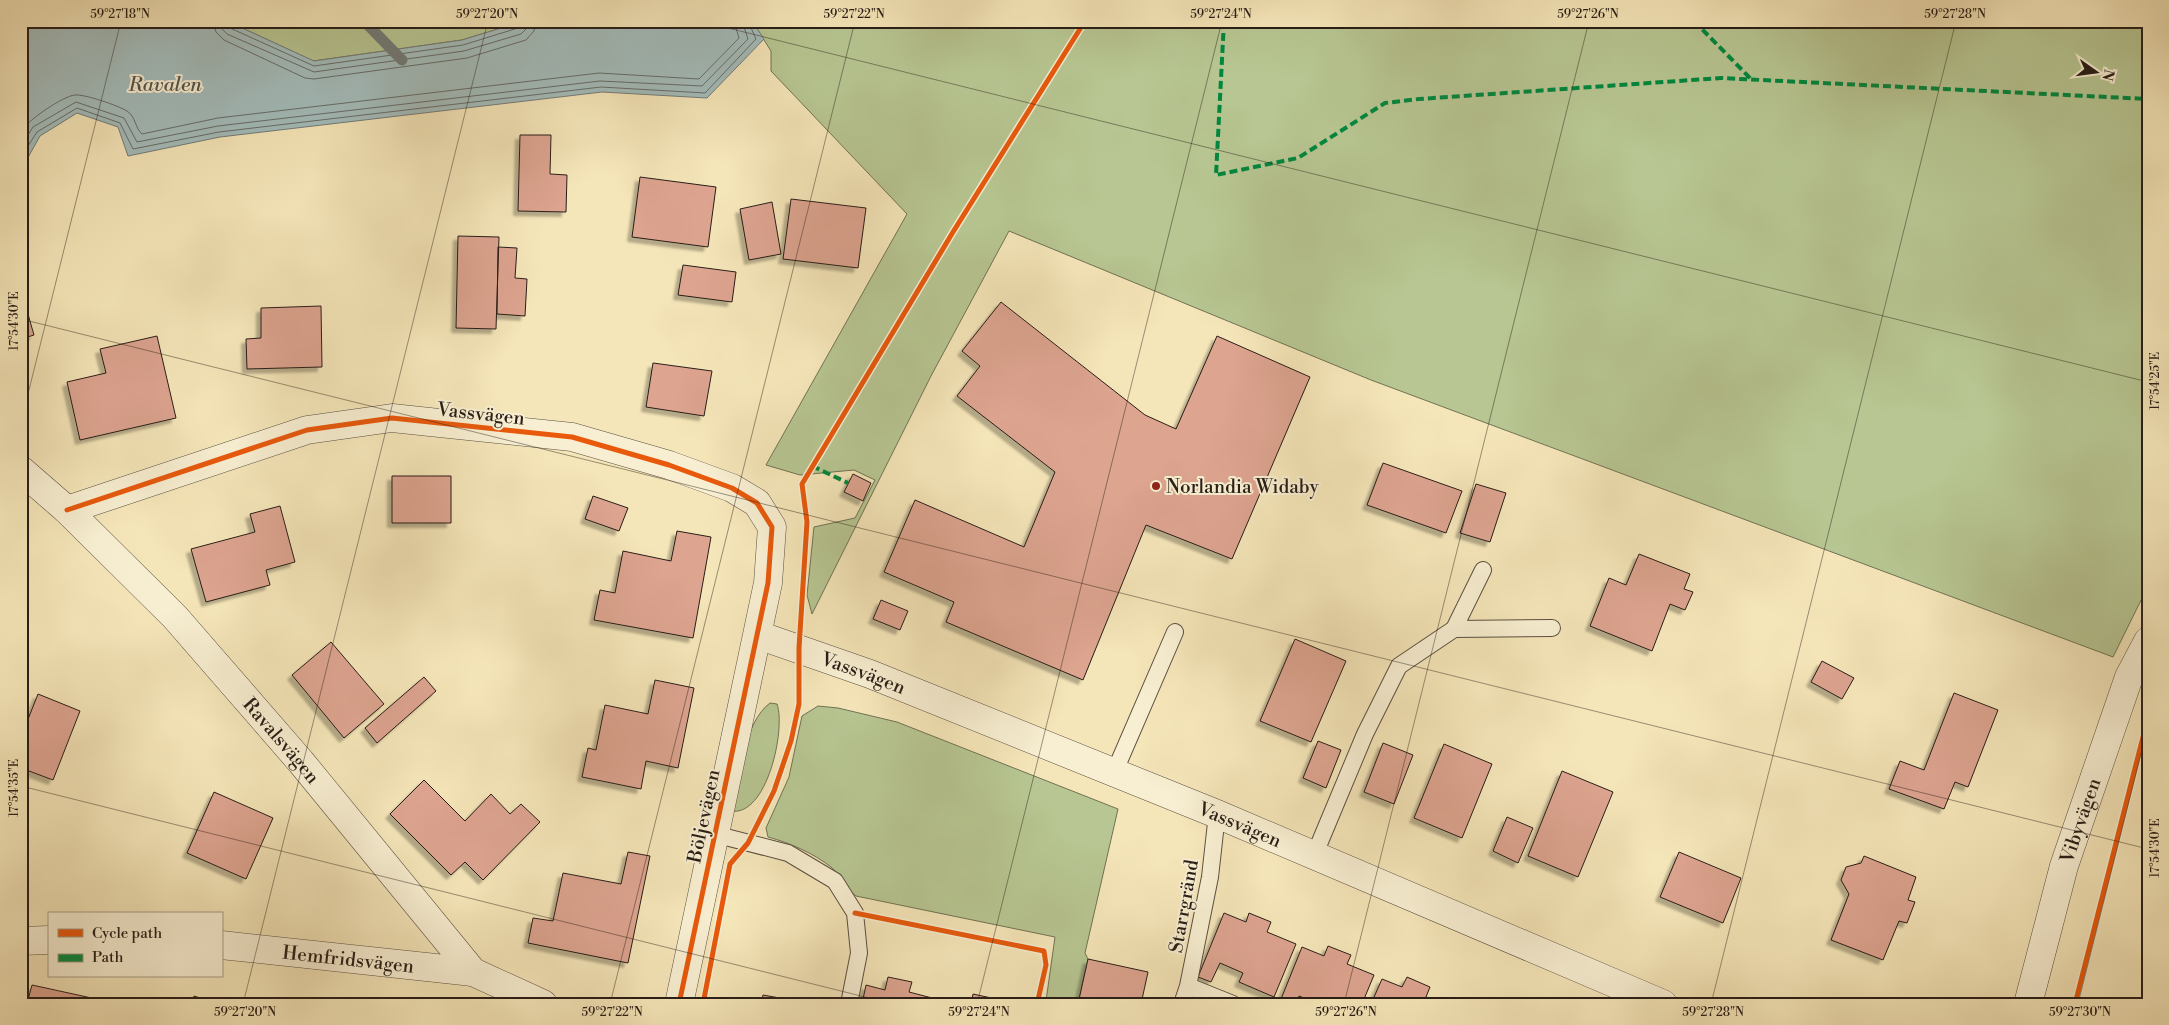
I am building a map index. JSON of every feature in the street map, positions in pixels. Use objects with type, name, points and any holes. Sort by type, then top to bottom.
[{"type":"street","name":"Vassvägen","points":[[67,510],[307,430],[392,418],[572,437],[669,465],[723,484],[757,503],[772,527],[768,583],[758,635],[870,674],[1217,814],[1663,1004]]},
{"type":"street","name":"Ravalsvägen","points":[[21,470],[67,510],[175,618],[301,762],[474,972],[544,1004]]},
{"type":"street","name":"Böljevägen","points":[[678,1004],[758,635]]},
{"type":"street","name":"Vibyvägen","points":[[2028,1004],[2064,866],[2129,677],[2148,641]]},
{"type":"street","points":[[21,941],[48,940]]},
{"type":"street","name":"Hemfridsvägen","points":[[222,945],[474,972]]},
{"type":"lane","points":[[1314,856],[1364,734],[1399,666],[1454,629],[1483,570]]},
{"type":"lane","points":[[1454,629],[1552,628]]},
{"type":"lane","points":[[1114,773],[1175,632]]},
{"type":"lane","name":"Starrgränd","points":[[1182,1004],[1188,986],[1210,876],[1217,814]]},
{"type":"lane","points":[[714,834],[788,854],[835,881],[856,913],[860,952],[848,1004]]},
{"type":"lane","points":[[1188,986],[1233,1004]]},
{"type":"green space","points":[[227,21],[524,21],[462,40],[313,61]]},
{"type":"green space","points":[[752,21],[2148,21],[2148,586],[2113,657],[1371,380],[1009,231],[931,376],[812,614],[807,595],[814,527],[855,518],[875,480],[854,470],[800,475],[766,465],[907,214],[771,71],[771,51]]},
{"type":"green space","points":[[770,703],[777,704],[779,716],[779,732],[771,769],[764,786],[755,800],[744,809],[731,811],[743,752],[748,737],[761,712]]},
{"type":"green space","points":[[818,706],[838,708],[897,722],[1118,809],[1085,953],[1088,959],[1078,1004],[1059,1004],[1046,1001],[1055,937],[856,896],[834,870],[817,857],[785,842],[768,837],[766,828],[789,777],[802,716]]},
{"type":"water","name":"Ravalen","points":[[21,21],[227,21],[314,61],[462,40],[524,21],[752,21],[764,39],[707,98],[602,92],[220,137],[128,156],[118,127],[77,113],[40,136],[26,161],[21,162]]},
{"type":"building","points":[[520,135],[551,135],[550,174],[567,175],[566,212],[518,211]]},
{"type":"building","points":[[640,177],[716,187],[708,247],[632,237]]},
{"type":"building","points":[[791,199],[866,208],[858,268],[783,259]]},
{"type":"building","points":[[772,202],[781,254],[749,260],[740,209]]},
{"type":"building","points":[[458,236],[499,237],[496,329],[456,328]]},
{"type":"building","points":[[498,247],[517,248],[515,278],[527,279],[525,316],[497,314]]},
{"type":"building","points":[[683,265],[736,272],[732,302],[678,295]]},
{"type":"building","points":[[21,290],[34,335],[21,339]]},
{"type":"building","name":"Norlandia Widaby","points":[[1001,302],[1145,415],[1176,429],[1217,336],[1310,377],[1232,559],[1146,525],[1083,680],[946,622],[954,602],[884,572],[915,500],[1024,547],[1055,472],[957,396],[980,366],[962,351]]},
{"type":"building","points":[[321,306],[322,367],[247,369],[246,339],[261,338],[261,308]]},
{"type":"building","points":[[157,336],[176,418],[80,440],[67,382],[106,373],[100,349]]},
{"type":"building","points":[[653,363],[712,371],[704,416],[646,407]]},
{"type":"building","points":[[1383,463],[1462,491],[1446,533],[1367,505]]},
{"type":"building","points":[[853,474],[871,483],[863,501],[844,492]]},
{"type":"building","points":[[392,476],[451,476],[451,523],[392,523]]},
{"type":"building","points":[[1476,484],[1506,493],[1490,542],[1460,533]]},
{"type":"building","points":[[593,496],[628,508],[619,531],[585,519]]},
{"type":"building","points":[[280,506],[295,562],[266,570],[270,585],[206,602],[191,549],[255,532],[250,514]]},
{"type":"building","points":[[677,531],[711,537],[693,638],[594,620],[600,590],[615,593],[623,551],[671,561]]},
{"type":"building","points":[[1639,554],[1690,574],[1684,589],[1693,592],[1685,610],[1670,604],[1652,651],[1590,626],[1609,578],[1626,585]]},
{"type":"building","points":[[881,600],[908,611],[900,630],[873,619]]},
{"type":"building","points":[[1295,639],[1346,661],[1311,742],[1260,721]]},
{"type":"building","points":[[331,642],[384,704],[344,738],[292,675]]},
{"type":"building","points":[[1822,661],[1854,678],[1842,699],[1811,682]]},
{"type":"building","points":[[424,677],[436,691],[377,743],[365,728]]},
{"type":"building","points":[[655,680],[694,688],[678,768],[646,761],[641,789],[582,777],[588,748],[596,750],[605,705],[648,714]]},
{"type":"building","points":[[1954,693],[1998,710],[1968,787],[1955,782],[1944,809],[1889,789],[1900,761],[1924,770]]},
{"type":"building","points":[[38,694],[80,711],[53,780],[21,768],[21,737]]},
{"type":"building","points":[[1318,741],[1341,750],[1326,788],[1303,778]]},
{"type":"building","points":[[1383,743],[1413,755],[1394,804],[1364,792]]},
{"type":"building","points":[[1444,744],[1492,764],[1462,838],[1414,818]]},
{"type":"building","points":[[1562,771],[1613,792],[1578,877],[1528,856]]},
{"type":"building","points":[[424,780],[465,821],[491,794],[510,814],[521,804],[540,822],[483,880],[465,862],[451,875],[390,814]]},
{"type":"building","points":[[214,792],[273,818],[246,879],[187,853]]},
{"type":"building","points":[[1507,817],[1533,828],[1518,863],[1493,851]]},
{"type":"building","points":[[628,852],[650,856],[628,963],[528,943],[533,918],[553,921],[563,873],[621,884]]},
{"type":"building","points":[[1679,852],[1741,878],[1723,923],[1660,897]]},
{"type":"building","points":[[1864,856],[1916,877],[1908,900],[1915,902],[1907,923],[1899,921],[1883,960],[1831,940],[1849,894],[1841,880],[1846,867],[1861,863]]},
{"type":"building","points":[[1224,913],[1246,922],[1249,913],[1271,922],[1267,932],[1296,944],[1274,997],[1239,982],[1243,973],[1220,963],[1211,982],[1198,977]]},
{"type":"building","points":[[1328,946],[1351,955],[1347,964],[1374,975],[1362,1004],[1319,1004],[1299,996],[1296,1004],[1279,1004],[1302,947],[1324,956]]},
{"type":"building","points":[[1088,959],[1148,972],[1141,1004],[1078,1004]]},
{"type":"building","points":[[888,977],[912,982],[909,992],[940,1000],[939,1004],[862,1004],[866,985],[885,990]]},
{"type":"building","points":[[1407,977],[1430,987],[1426,997],[1441,1004],[1371,1004],[1382,979],[1402,987]]},
{"type":"building","points":[[32,985],[110,1002],[109,1004],[27,1004]]},
{"type":"building","points":[[973,994],[996,999],[995,1004],[971,1004]]},
{"type":"building","points":[[763,995],[813,1004],[761,1004]]},
{"type":"building","points":[[194,996],[219,1004],[192,1004]]},
{"type":"building","points":[[950,999],[969,1004],[949,1004]]},
{"type":"waterway","name":"Ravalen","points":[[364,21],[402,60]]},
{"type":"marked path","points":[[1224,21],[1216,175],[1298,158],[1385,103],[1419,99],[1721,78],[2148,99]]},
{"type":"marked path","points":[[1694,21],[1752,80]]},
{"type":"marked path","points":[[812,466],[848,483]]},
{"type":"cycle path","points":[[703,1004],[730,864],[748,843],[774,791],[791,741],[799,704],[799,648],[807,522],[802,484],[953,232],[1085,21]]},
{"type":"cycle path","points":[[67,510],[307,430],[392,418],[572,437],[669,465],[732,488],[757,503],[772,527],[768,583],[679,1004]]},
{"type":"cycle path","points":[[2075,1004],[2143,737],[2148,724]]},
{"type":"cycle path","points":[[855,913],[1044,951],[1046,965],[1037,1004]]},
{"type":"place","name":"Norlandia Widaby","points":[[1156,486]]}]
